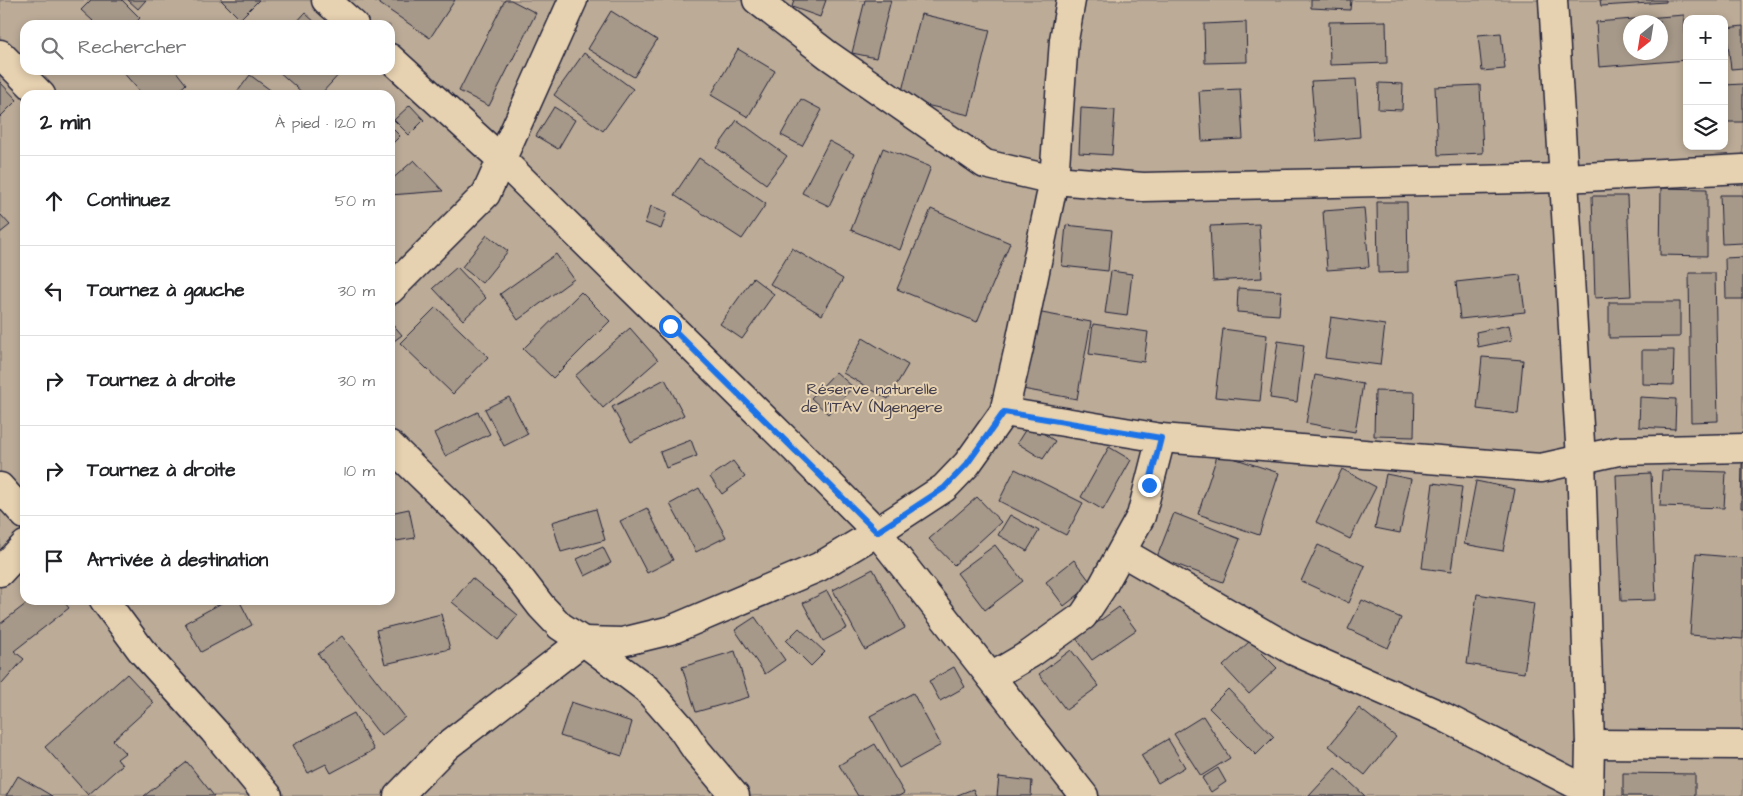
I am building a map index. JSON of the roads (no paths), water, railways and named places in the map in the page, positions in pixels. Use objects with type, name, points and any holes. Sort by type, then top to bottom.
[{"type":"street","points":[[326,0],[348,20]]},
{"type":"street","points":[[395,285],[486,194],[573,0]]},
{"type":"street","points":[[757,0],[828,55],[985,164],[1054,180],[1143,187],[1564,178],[1743,169]]},
{"type":"street","points":[[398,796],[447,746],[583,641],[622,642],[671,630],[819,567],[944,488],[967,464],[1004,412],[1019,348],[1054,180],[1064,40],[1071,0]]},
{"type":"street","points":[[1122,552],[1294,651],[1444,717],[1589,793],[1590,744],[1581,459],[1553,0]]},
{"type":"street","points":[[0,54],[20,74]]},
{"type":"street","points":[[395,63],[502,160],[877,532],[1084,796]]},
{"type":"street","points":[[20,75],[35,90]]},
{"type":"street","points":[[1004,412],[1161,438],[1541,468],[1618,451],[1743,448]]},
{"type":"street","points":[[991,677],[1030,654],[1083,616],[1101,589],[1141,516],[1161,438]]},
{"type":"street","points":[[395,450],[472,525],[512,568],[541,606],[560,626],[647,689],[735,796]]},
{"type":"street","points":[[0,487],[20,509]]},
{"type":"street","points":[[0,572],[20,550]]},
{"type":"street","points":[[108,605],[141,650],[214,731],[268,796]]},
{"type":"street","points":[[1590,744],[1743,745]]},
{"type":"park label","name":"Réserve naturelle de l'ITAV (Ngengere","points":[[872,398]]}]
